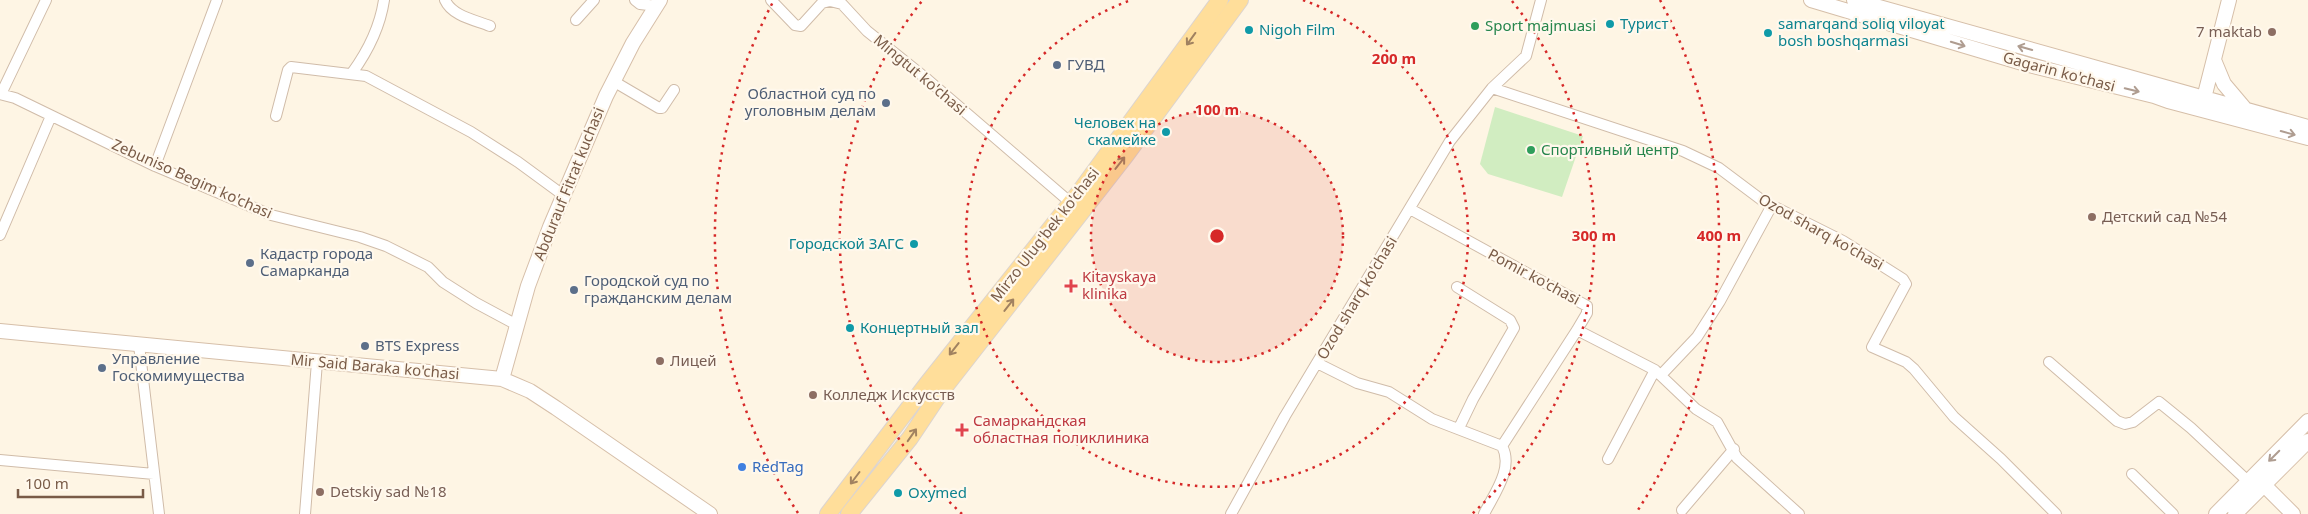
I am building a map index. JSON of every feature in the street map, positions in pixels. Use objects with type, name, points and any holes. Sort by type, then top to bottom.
[{"type":"main road","name":"Mirzo Ulug'bek ko'chasi","points":[[828,514],[957,345],[1071,203],[1220,0]]},
{"type":"main road","name":"Mirzo Ulug'bek ko'chasi","points":[[852,513],[910,438],[940,393],[1126,155],[1240,0]]},
{"type":"street","points":[[0,94],[46,0]]},
{"type":"street","points":[[155,166],[217,0]]},
{"type":"street","points":[[352,73],[366,54],[381,18],[384,0]]},
{"type":"street","points":[[444,0],[447,6],[456,12],[490,26]]},
{"type":"street","points":[[576,20],[594,0]]},
{"type":"street","points":[[634,0],[640,4],[658,3]]},
{"type":"street","name":"Mingtut ko'chasi","points":[[771,0],[795,25],[800,26],[822,3],[830,0],[842,4],[867,31],[928,80],[1071,203]]},
{"type":"street","name":"Ozod sharq ko'chasi","points":[[1231,514],[1317,363],[1450,141],[1492,88],[1526,56],[1540,0]]},
{"type":"street","name":"Gagarin ko'chasi","points":[[1811,0],[2029,65],[2154,96],[2247,110],[2308,127]]},
{"type":"street","name":"Gagarin ko'chasi","points":[[1854,0],[2202,104],[2308,138]]},
{"type":"street","points":[[2202,104],[2229,0]]},
{"type":"street","name":"Abdurauf Fitrat kuchasi","points":[[502,378],[528,286],[563,196],[613,81],[633,43],[658,3]]},
{"type":"street","points":[[2214,60],[2224,84],[2247,110]]},
{"type":"street","points":[[276,116],[288,70],[291,67],[352,73],[374,80],[471,132],[518,162],[563,196]]},
{"type":"street","points":[[613,81],[659,108],[662,108],[674,90]]},
{"type":"street","name":"Ozod sharq ko'chasi","points":[[1492,88],[1683,151],[1719,168],[1771,207],[1777,208],[1843,241],[1902,279],[1906,284],[1872,347],[1906,362],[1914,369],[1954,417],[2001,459],[2056,514]]},
{"type":"street","name":"Zebuniso Begim ko'chasi","points":[[0,94],[14,98],[155,166],[271,215],[360,237],[386,246],[428,267],[442,282],[516,325]]},
{"type":"street","points":[[0,235],[51,116]]},
{"type":"street","points":[[1608,459],[1658,372],[1697,338],[1720,301],[1771,207]]},
{"type":"street","name":"Pomir ko'chasi","points":[[1410,210],[1544,284],[1585,304],[1587,313],[1578,330],[1658,372],[1696,409],[1717,422],[1734,449],[1737,458],[1799,514]]},
{"type":"street","points":[[1457,287],[1510,320],[1514,328],[1473,399],[1459,428]]},
{"type":"street","points":[[1502,446],[1578,330]]},
{"type":"street","name":"Mir Said Baraka ko'chasi","points":[[0,331],[502,378],[530,391],[556,408],[710,514]]},
{"type":"street","points":[[139,345],[159,514]]},
{"type":"street","points":[[305,514],[317,362]]},
{"type":"street","points":[[2049,362],[2116,421],[2125,424],[2133,422],[2159,402],[2293,514]]},
{"type":"street","points":[[1317,363],[1358,384],[1388,392],[1432,419],[1502,446],[1506,454],[1506,465],[1484,514]]},
{"type":"street","points":[[2235,514],[2256,483],[2308,421]]},
{"type":"street","points":[[2216,514],[2308,441]]},
{"type":"street","points":[[1682,510],[1734,449]]},
{"type":"street","points":[[0,460],[154,474]]},
{"type":"street","points":[[2132,474],[2173,514]]},
{"type":"green space","name":"Спортивный центр","points":[[1495,107],[1583,136],[1562,197],[1488,174],[1480,164]]},
{"type":"place","name":"Турист","points":[[1610,24]]},
{"type":"place","name":"Sport majmuasi","points":[[1475,26]]},
{"type":"place","name":"Nigoh Film","points":[[1249,30]]},
{"type":"place","name":"7 maktab","points":[[2272,32]]},
{"type":"place","name":"samarqand soliq viloyat bosh boshqarmasi","points":[[1768,33]]},
{"type":"place","name":"ГУВД","points":[[1057,65]]},
{"type":"place","name":"Областной суд по уголовным делам","points":[[886,103]]},
{"type":"place","name":"Человек на скамейке","points":[[1166,132]]},
{"type":"place","name":"Спортивный центр","points":[[1531,150]]},
{"type":"place","name":"Детский сад №54","points":[[2092,217]]},
{"type":"place","name":"Городской ЗАГС","points":[[914,244]]},
{"type":"place","name":"Кадастр города Самарканда","points":[[250,263]]},
{"type":"place","name":"Kitayskaya klinika","points":[[1071,286]]},
{"type":"place","name":"Городской суд по гражданским делам","points":[[574,290]]},
{"type":"place","name":"Концертный зал","points":[[850,328]]},
{"type":"place","name":"BTS Express","points":[[365,346]]},
{"type":"place","name":"Лицей","points":[[660,361]]},
{"type":"place","name":"Управление Госкомимущества","points":[[102,368]]},
{"type":"place","name":"Колледж Искусств","points":[[813,395]]},
{"type":"place","name":"Самаркандская областная поликлиника","points":[[962,430]]},
{"type":"place","name":"RedTag","points":[[742,467]]},
{"type":"place","name":"Detskiy sad №18","points":[[320,492]]},
{"type":"place","name":"Oxymed","points":[[898,493]]}]
